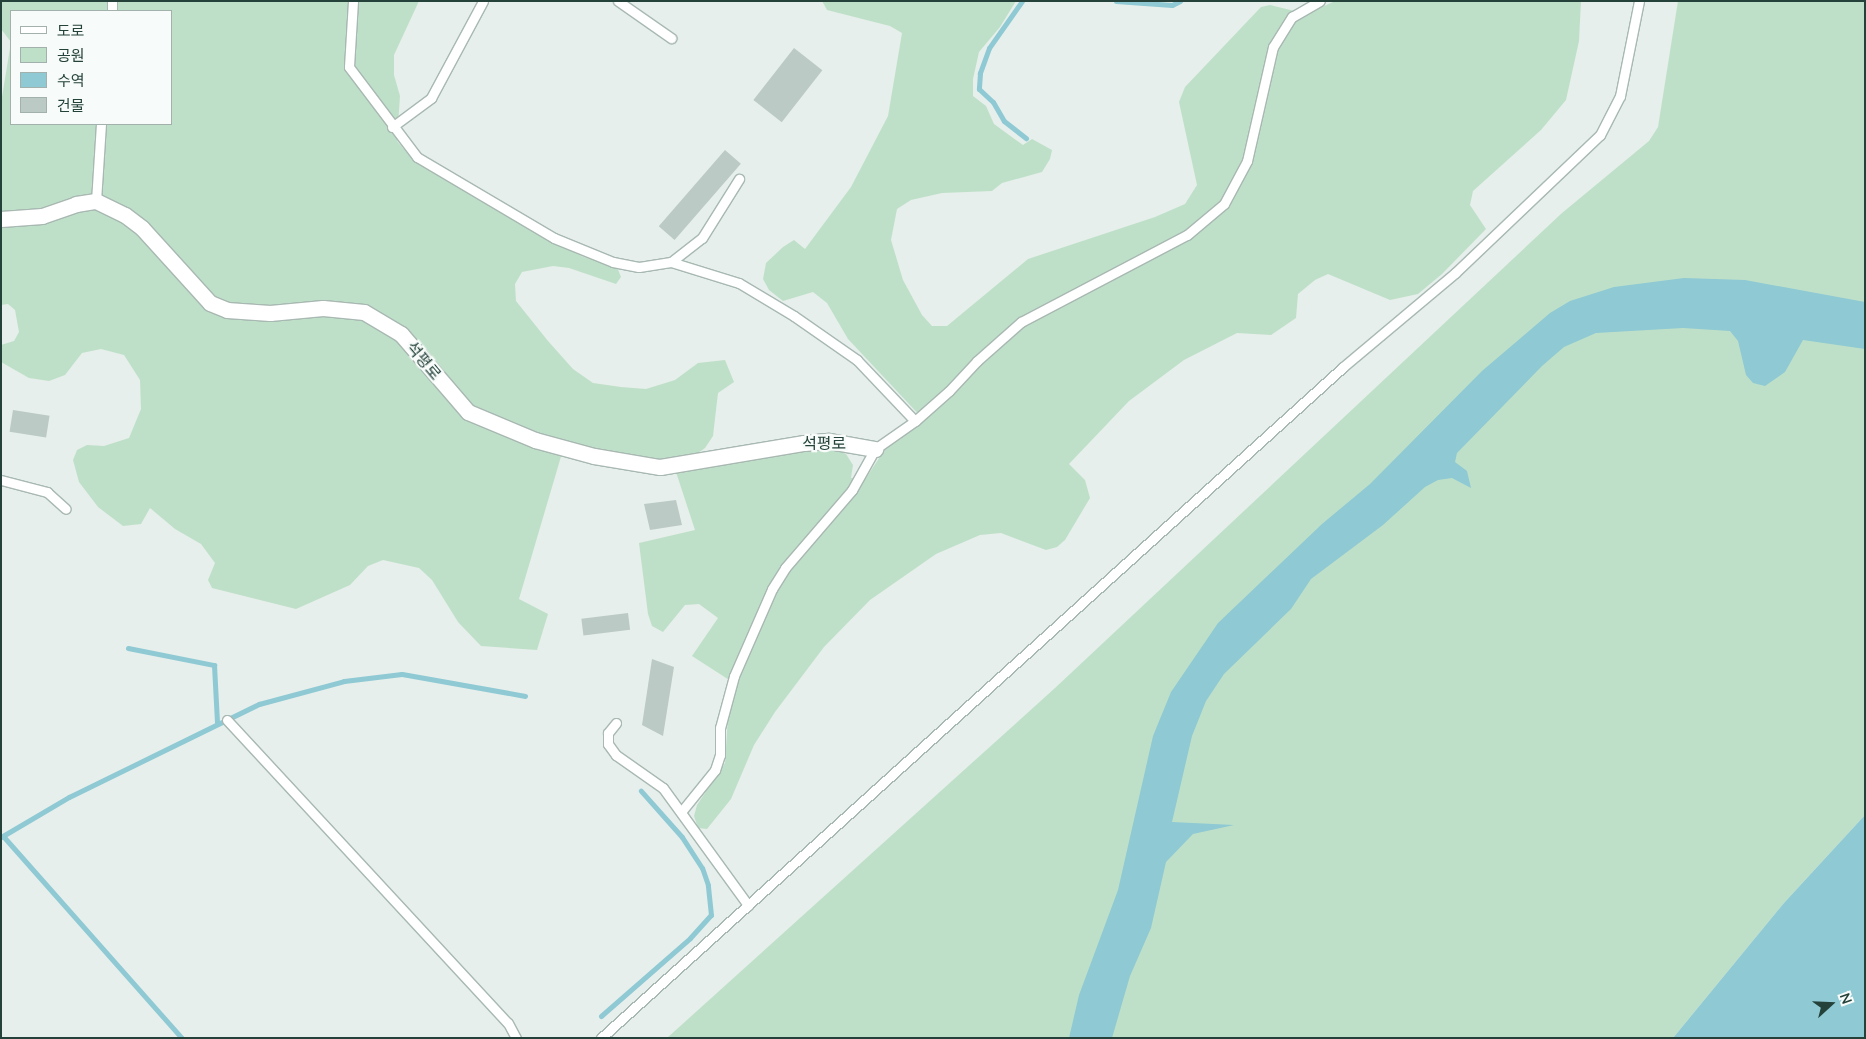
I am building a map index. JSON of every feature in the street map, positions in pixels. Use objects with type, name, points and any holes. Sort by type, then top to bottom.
[{"type":"street","points":[[1,219],[42,216],[76,204],[96,201]]},
{"type":"street","name":"석평로","points":[[96,201],[125,215],[142,228],[210,303],[227,310],[270,313],[323,308],[364,312],[401,334],[468,412],[535,440],[594,456],[660,467],[804,442],[829,441],[875,449]]},
{"type":"lane","points":[[353,1],[349,67],[392,127],[417,157],[554,238],[613,262],[639,267],[671,262],[740,283],[794,316],[857,360],[915,421]]},
{"type":"lane","points":[[392,127],[431,98],[483,1]]},
{"type":"lane","points":[[618,1],[671,38]]},
{"type":"lane","points":[[681,812],[715,770],[720,755],[720,728],[734,676],[772,589],[785,568],[852,490],[875,449],[915,421],[1021,322],[1180,239],[1206,222],[1224,204],[1247,161],[1273,47],[1292,17],[1320,1]]},
{"type":"lane","points":[[601,1038],[1343,367],[1456,273],[1600,135],[1620,96],[1638,1]]},
{"type":"lane","points":[[96,201],[101,125]]},
{"type":"lane","points":[[671,262],[702,238],[739,179]]},
{"type":"lane","points":[[1,480],[46,492],[58,498],[66,509]]},
{"type":"lane","points":[[227,720],[508,1023],[516,1038]]},
{"type":"lane","points":[[616,723],[608,733],[608,744],[616,755],[656,780],[748,905]]},
{"type":"green space","points":[[1,1],[419,1],[394,55],[394,75],[400,96],[397,141],[414,161],[550,240],[584,257],[617,267],[621,277],[616,284],[569,268],[553,266],[522,272],[515,284],[516,301],[573,369],[593,383],[646,389],[675,380],[698,363],[725,360],[734,382],[718,393],[713,436],[705,448],[690,459],[665,462],[565,443],[519,599],[548,614],[537,650],[481,646],[458,622],[432,580],[419,568],[383,560],[368,566],[350,585],[296,609],[212,588],[208,580],[215,563],[201,544],[175,529],[150,508],[141,524],[123,526],[98,507],[79,482],[73,460],[77,450],[87,445],[104,446],[129,438],[141,409],[140,380],[124,355],[101,349],[82,353],[65,375],[49,381],[29,378],[1,362],[1,345],[14,341],[19,332],[15,310],[8,304],[1,305],[1,103],[10,48],[10,125],[172,125],[172,10],[10,10],[10,41],[1,29]]},
{"type":"green space","points":[[822,1],[1016,1],[1000,27],[979,52],[973,79],[973,96],[986,106],[994,124],[1023,145],[1032,139],[1052,150],[1050,159],[1042,172],[1002,183],[992,191],[942,193],[911,200],[897,209],[891,240],[903,280],[922,315],[932,326],[947,326],[1028,259],[1155,217],[1185,204],[1197,185],[1179,102],[1185,87],[1261,7],[1270,5],[1307,14],[1335,1],[1581,1],[1579,41],[1566,100],[1541,130],[1473,191],[1470,205],[1486,229],[1442,274],[1418,294],[1390,300],[1328,274],[1315,280],[1298,294],[1296,318],[1271,335],[1237,333],[1184,360],[1129,401],[1069,464],[1085,480],[1090,498],[1065,540],[1057,547],[1046,550],[1001,533],[980,535],[936,554],[870,600],[824,647],[775,712],[754,745],[731,799],[707,829],[698,828],[694,816],[697,805],[725,763],[728,716],[737,685],[692,656],[718,618],[699,604],[685,605],[663,632],[652,626],[648,614],[639,543],[695,530],[676,472],[806,448],[833,447],[846,454],[853,465],[851,478],[866,478],[885,449],[924,420],[848,339],[827,303],[813,292],[783,301],[769,290],[763,279],[766,263],[783,247],[794,240],[805,249],[851,187],[888,116],[902,33],[890,26],[827,10]]},
{"type":"green space","points":[[1678,1],[1865,1],[1865,815],[1784,903],[1673,1038],[667,1038],[1055,688],[1562,213],[1649,141],[1658,127]]},
{"type":"water","points":[[1684,278],[1745,280],[1865,302],[1865,349],[1803,340],[1785,372],[1765,386],[1753,383],[1746,375],[1738,341],[1730,331],[1683,328],[1596,333],[1564,347],[1542,366],[1457,453],[1455,462],[1467,471],[1471,488],[1452,478],[1438,480],[1425,487],[1383,525],[1311,579],[1291,609],[1224,674],[1206,701],[1192,736],[1172,822],[1234,825],[1193,834],[1166,862],[1151,928],[1130,976],[1112,1038],[1069,1038],[1079,995],[1118,890],[1153,736],[1171,692],[1218,623],[1322,524],[1370,484],[1482,371],[1550,313],[1570,301],[1614,287]]},
{"type":"water","points":[[1865,815],[1865,1038],[1673,1038],[1784,903]]},
{"type":"building","points":[[794,48],[822,70],[782,122],[753,100]]},
{"type":"building","points":[[725,150],[741,164],[675,240],[659,226]]},
{"type":"building","points":[[13,410],[50,416],[46,438],[10,432]]},
{"type":"building","points":[[676,500],[682,525],[650,530],[644,504]]},
{"type":"building","points":[[628,613],[630,630],[583,636],[581,619]]},
{"type":"building","points":[[652,659],[674,667],[663,736],[642,725]]},
{"type":"waterway","points":[[1022,1],[989,48],[980,73],[979,89],[993,102],[1004,121],[1026,138]]},
{"type":"waterway","points":[[1116,1],[1172,5],[1180,1]]},
{"type":"waterway","points":[[128,648],[214,665],[217,723]]},
{"type":"waterway","points":[[1,837],[69,797],[259,704],[344,681],[402,674],[525,696]]},
{"type":"waterway","points":[[601,1016],[690,938],[711,915],[708,885],[702,868],[682,837],[641,791]]},
{"type":"waterway","points":[[3,836],[182,1038]]}]
